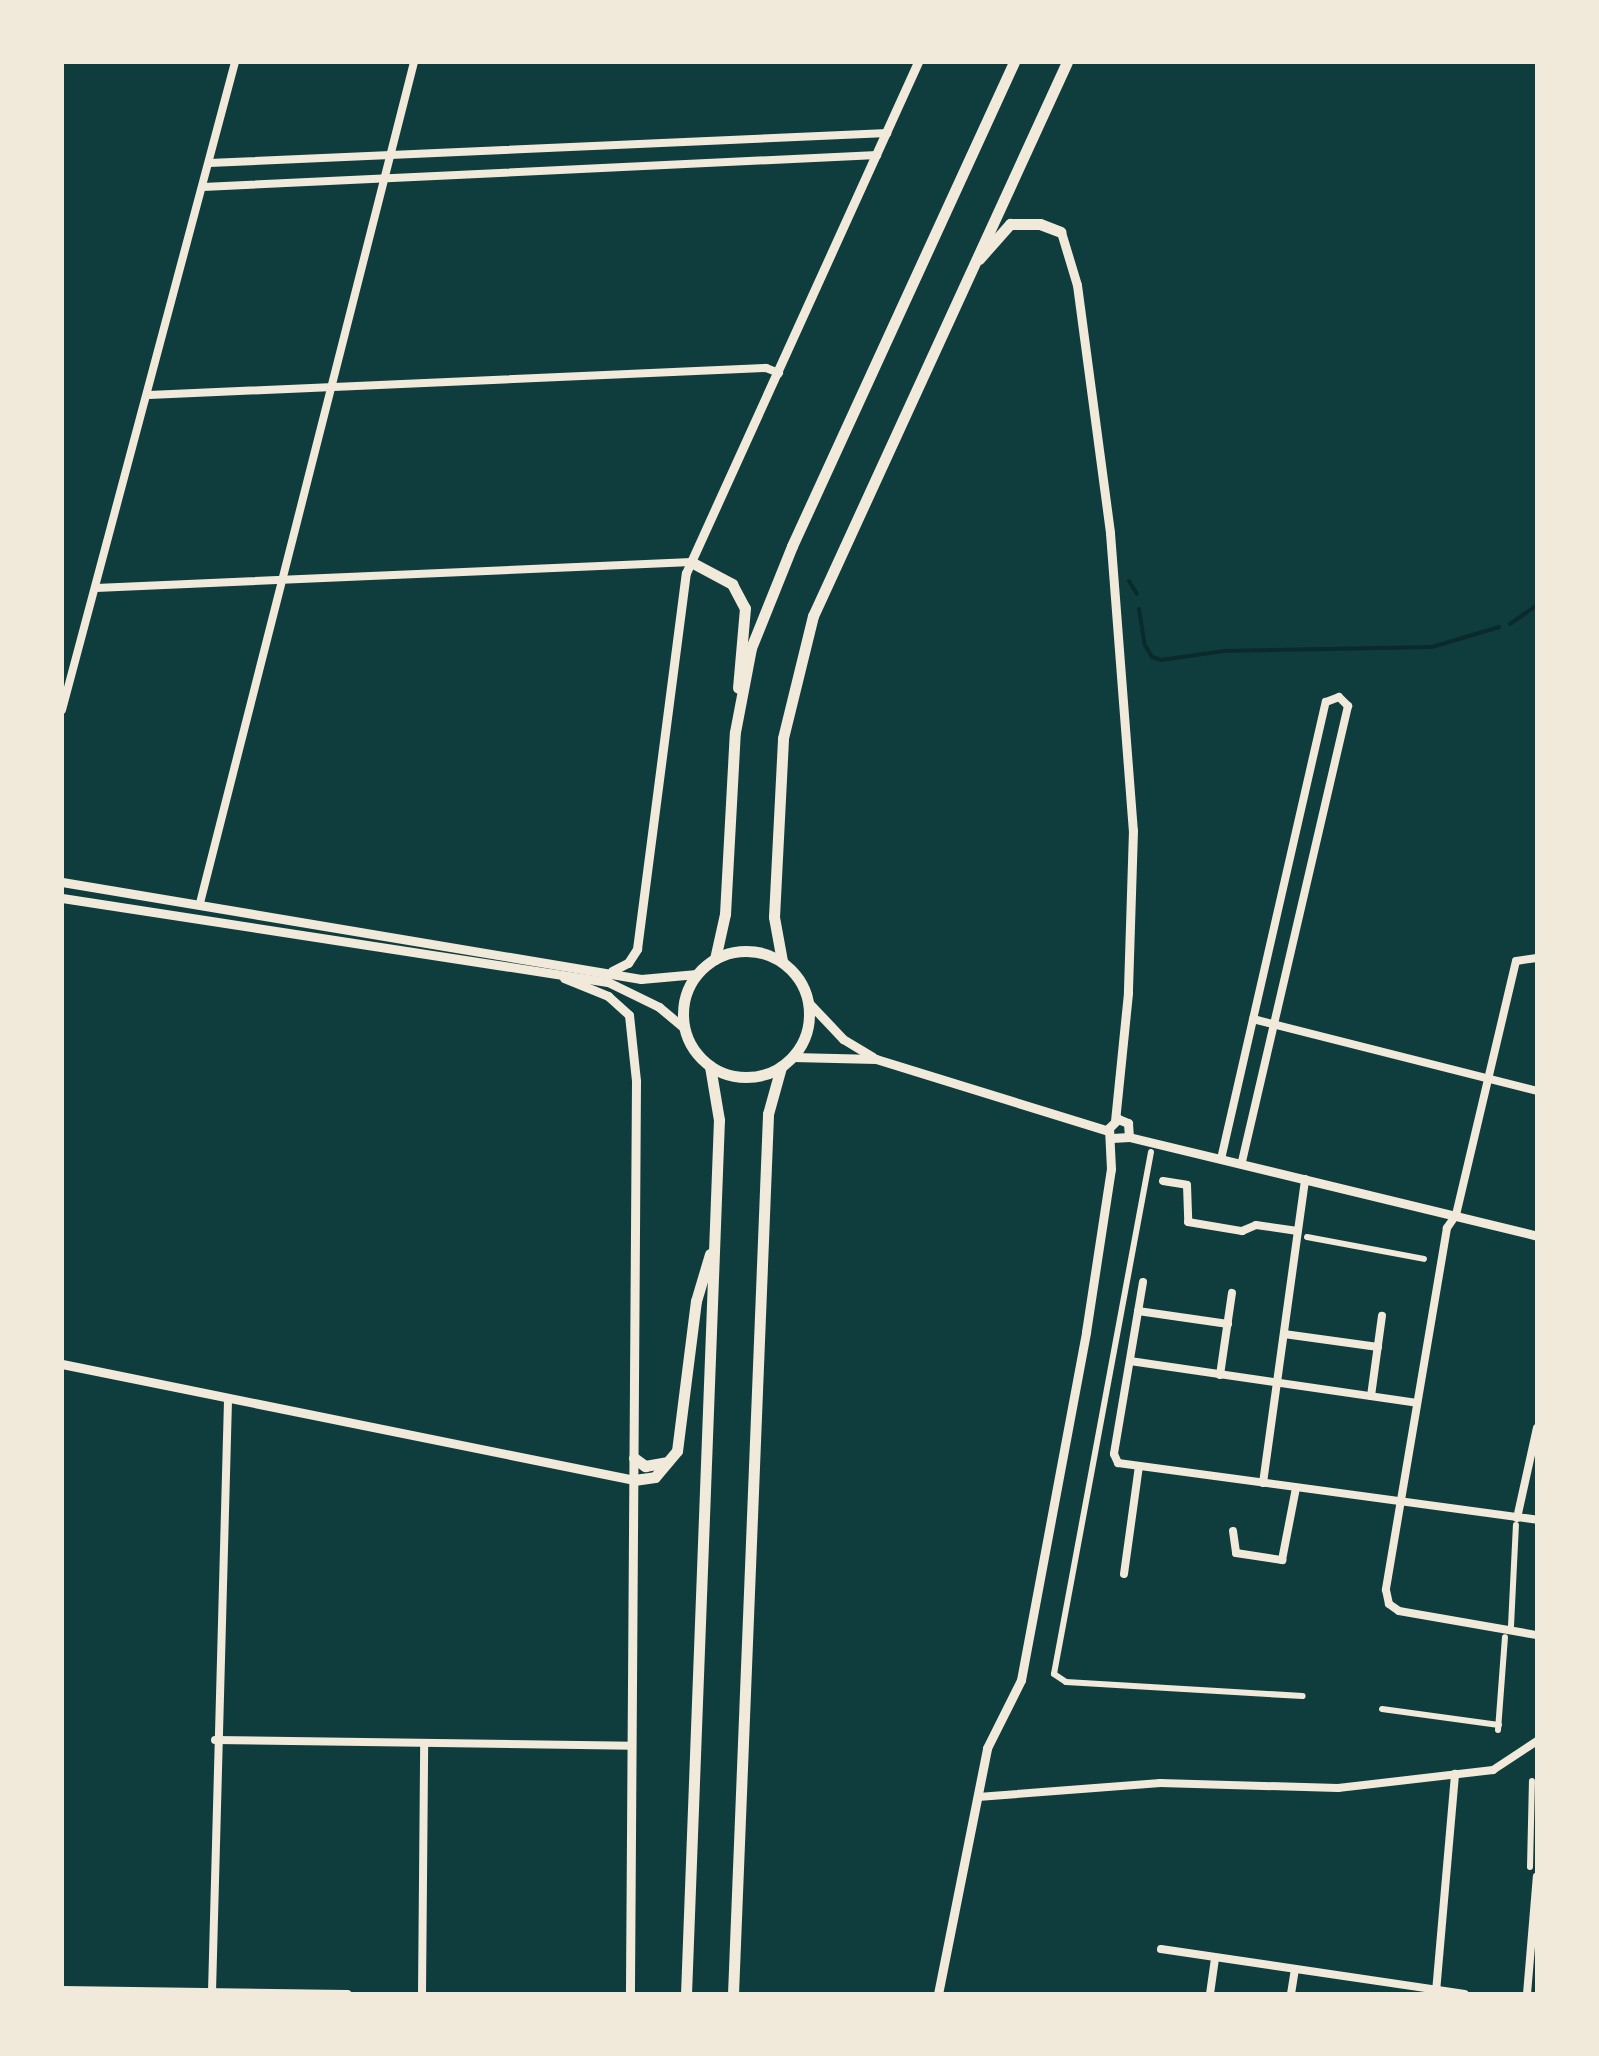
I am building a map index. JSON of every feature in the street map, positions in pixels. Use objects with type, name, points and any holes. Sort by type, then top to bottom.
[{"type":"main road","points":[[715,959],[725,914],[739,700],[751,648],[781,572],[1014,62]]},
{"type":"main road","points":[[782,961],[774,917],[780,768],[799,660],[833,567],[1067,62]]},
{"type":"main road","points":[[973,265],[1010,224],[1040,224],[1061,232]]},
{"type":"main road","points":[[691,562],[732,584],[745,608],[736,669],[739,700]]},
{"type":"main road","points":[[686,1994],[719,1112],[710,1066],[685,1029],[687,991],[697,974],[715,959],[749,951],[782,961],[799,980],[809,1003],[807,1032],[793,1057],[781,1067],[745,1078],[710,1066]]},
{"type":"main road","points":[[733,1994],[768,1121],[781,1067]]},
{"type":"main road","points":[[634,1480],[655,1477],[671,1461],[685,1417],[696,1301],[715,1238]]},
{"type":"main road","points":[[634,1458],[645,1466],[671,1461]]},
{"type":"street","points":[[62,710],[149,395],[235,62]]},
{"type":"street","points":[[200,903],[414,62]]},
{"type":"street","points":[[612,971],[628,963],[637,949],[691,562],[918,62]]},
{"type":"street","points":[[209,163],[887,133]]},
{"type":"street","points":[[203,187],[877,155]]},
{"type":"street","points":[[938,1994],[987,1748],[1021,1680],[1119,1129],[1121,1101],[1133,894],[1132,814],[1110,533],[1077,285],[1061,232]]},
{"type":"street","points":[[149,395],[766,368],[779,373]]},
{"type":"street","points":[[96,588],[691,562]]},
{"type":"street","points":[[1221,1159],[1326,702],[1339,697],[1348,706],[1241,1164]]},
{"type":"street","points":[[62,882],[612,971],[648,980],[697,974]]},
{"type":"street","points":[[62,898],[564,978],[608,982],[638,995],[685,1029]]},
{"type":"street","points":[[1537,958],[1516,961],[1456,1215],[1447,1228],[1386,1590],[1389,1604],[1399,1611],[1537,1635]]},
{"type":"street","points":[[564,978],[608,996],[629,1015],[634,1072],[630,1994]]},
{"type":"street","points":[[809,1003],[843,1039],[876,1059],[1221,1159],[1537,1236]]},
{"type":"street","points":[[1253,1019],[1537,1091]]},
{"type":"street","points":[[793,1057],[876,1059]]},
{"type":"street","points":[[1151,1152],[1054,1674],[1066,1682],[1303,1696]]},
{"type":"street","points":[[1263,1483],[1305,1179]]},
{"type":"street","points":[[1163,1181],[1187,1185],[1185,1218],[1192,1224],[1298,1231]]},
{"type":"street","points":[[1307,1237],[1424,1259]]},
{"type":"street","points":[[1143,1282],[1114,1454],[1118,1463],[1516,1521],[1537,1520]]},
{"type":"street","points":[[1220,1375],[1232,1293]]},
{"type":"street","points":[[1138,1311],[1228,1324]]},
{"type":"street","points":[[1371,1396],[1382,1316]]},
{"type":"street","points":[[1284,1334],[1378,1347]]},
{"type":"street","points":[[1130,1361],[1417,1403]]},
{"type":"street","points":[[62,1364],[634,1480]]},
{"type":"street","points":[[212,1992],[215,1740],[228,1399]]},
{"type":"street","points":[[1511,1626],[1516,1521],[1537,1428]]},
{"type":"street","points":[[1124,1574],[1139,1466]]},
{"type":"street","points":[[1233,1531],[1231,1546],[1236,1553],[1278,1561],[1286,1556],[1296,1488]]},
{"type":"street","points":[[1382,1709],[1498,1727],[1505,1637]]},
{"type":"street","points":[[215,1740],[632,1746]]},
{"type":"street","points":[[978,1797],[1160,1783],[1338,1788],[1493,1770],[1537,1741]]},
{"type":"street","points":[[422,1994],[424,1743]]},
{"type":"street","points":[[1436,1992],[1455,1774]]},
{"type":"street","points":[[1530,1867],[1532,1781]]},
{"type":"street","points":[[1527,1994],[1535,1878]]},
{"type":"street","points":[[1161,1949],[1465,1994]]},
{"type":"street","points":[[1210,1994],[1215,1957]]},
{"type":"street","points":[[1291,1994],[1295,1969]]},
{"type":"street","points":[[62,1990],[347,1994]]},
{"type":"waterway","points":[[1129,581],[1137,594]]},
{"type":"waterway","points":[[1510,624],[1537,605]]},
{"type":"waterway","points":[[1139,609],[1145,645],[1152,657],[1161,660],[1224,651],[1432,647],[1499,627]]}]
